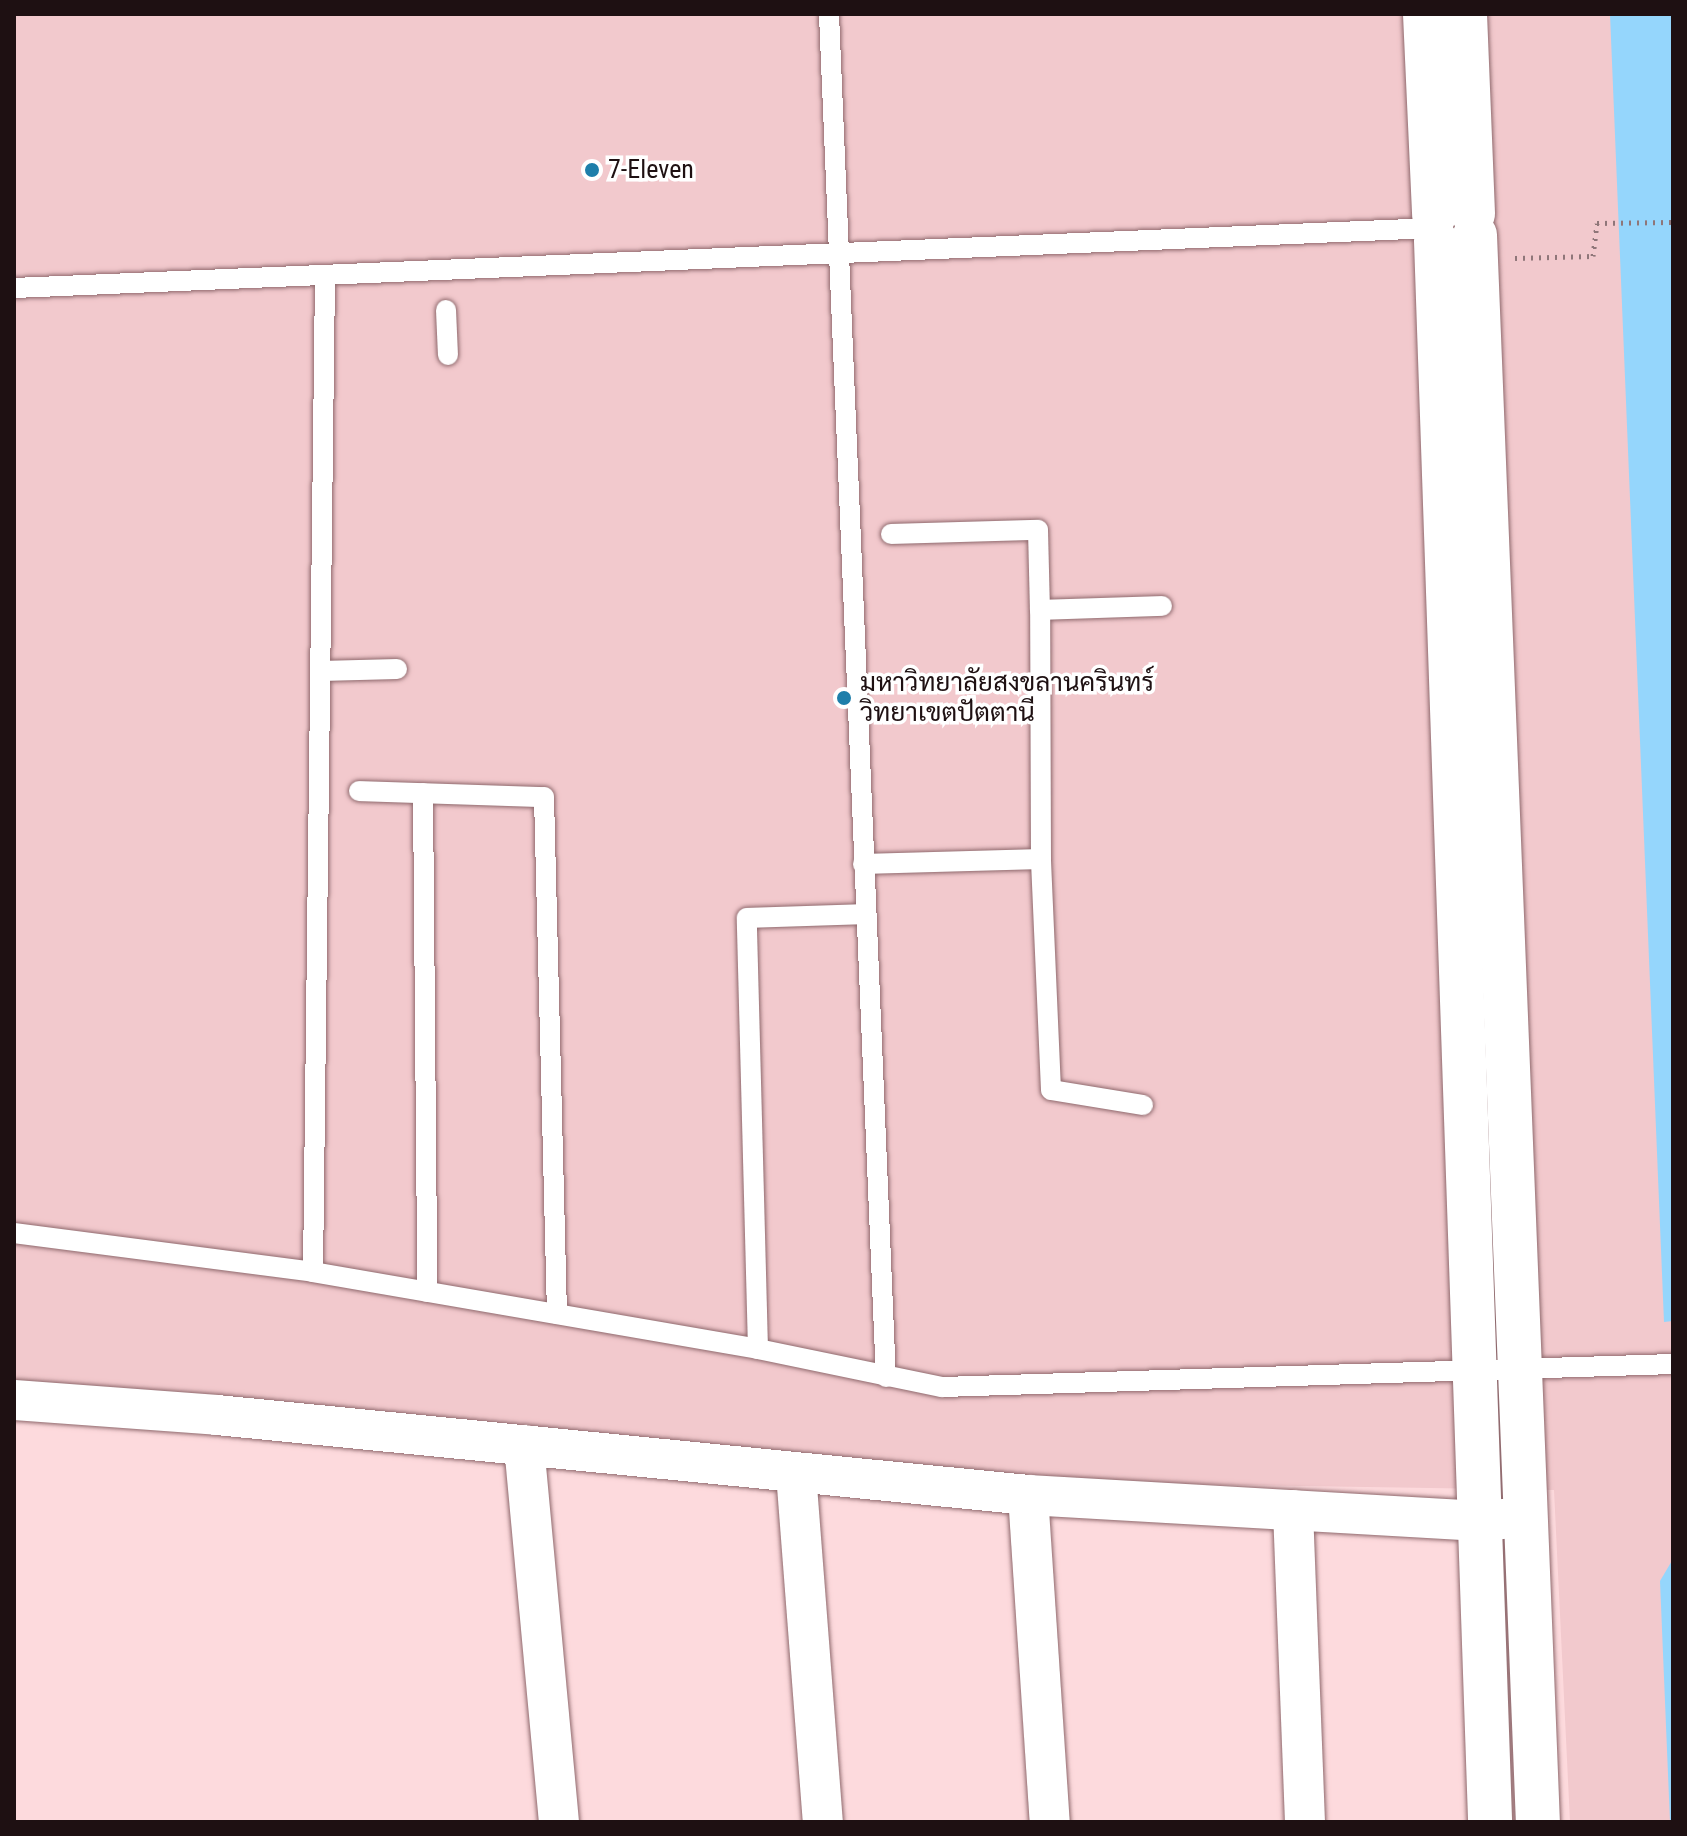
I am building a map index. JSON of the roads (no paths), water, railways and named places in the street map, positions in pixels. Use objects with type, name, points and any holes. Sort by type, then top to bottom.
[{"type":"main road","points":[[1425,14],[1449,227],[1520,1370],[1538,1822]]},
{"type":"main road","points":[[1465,14],[1449,227],[1475,1371],[1490,1822]]},
{"type":"street","points":[[14,1400],[524,1445],[1028,1495],[1480,1521],[1526,1517]]},
{"type":"street","points":[[524,1445],[559,1822]]},
{"type":"street","points":[[796,1473],[823,1822]]},
{"type":"street","points":[[1028,1495],[1050,1822]]},
{"type":"street","points":[[1293,1510],[1305,1822]]},
{"type":"lane","points":[[829,14],[886,1377]]},
{"type":"lane","points":[[14,288],[325,277],[446,279],[839,254],[1449,227]]},
{"type":"lane","points":[[313,1272],[325,277]]},
{"type":"lane","points":[[446,310],[448,355]]},
{"type":"lane","points":[[891,534],[1038,530],[1041,859],[1051,1090],[1143,1105]]},
{"type":"lane","points":[[1040,610],[1162,606]]},
{"type":"lane","points":[[321,671],[397,669]]},
{"type":"lane","points":[[359,791],[544,797],[557,1314]]},
{"type":"lane","points":[[423,793],[427,1292]]},
{"type":"lane","points":[[863,864],[1041,859]]},
{"type":"lane","points":[[758,1349],[747,918],[866,914]]},
{"type":"lane","points":[[14,1233],[313,1272],[758,1349],[942,1387],[1673,1364]]},
{"type":"water","points":[[1610,14],[1673,14],[1673,1321],[1664,1322]]},
{"type":"water","points":[[1673,1559],[1673,1822],[1670,1822],[1660,1581]]},
{"type":"place","name":"7-Eleven","points":[[592,170]]},
{"type":"place","name":"มหาวิทยาลัยสงขลานครินทร์ วิทยาเขตปัตตานี","points":[[844,698]]}]
